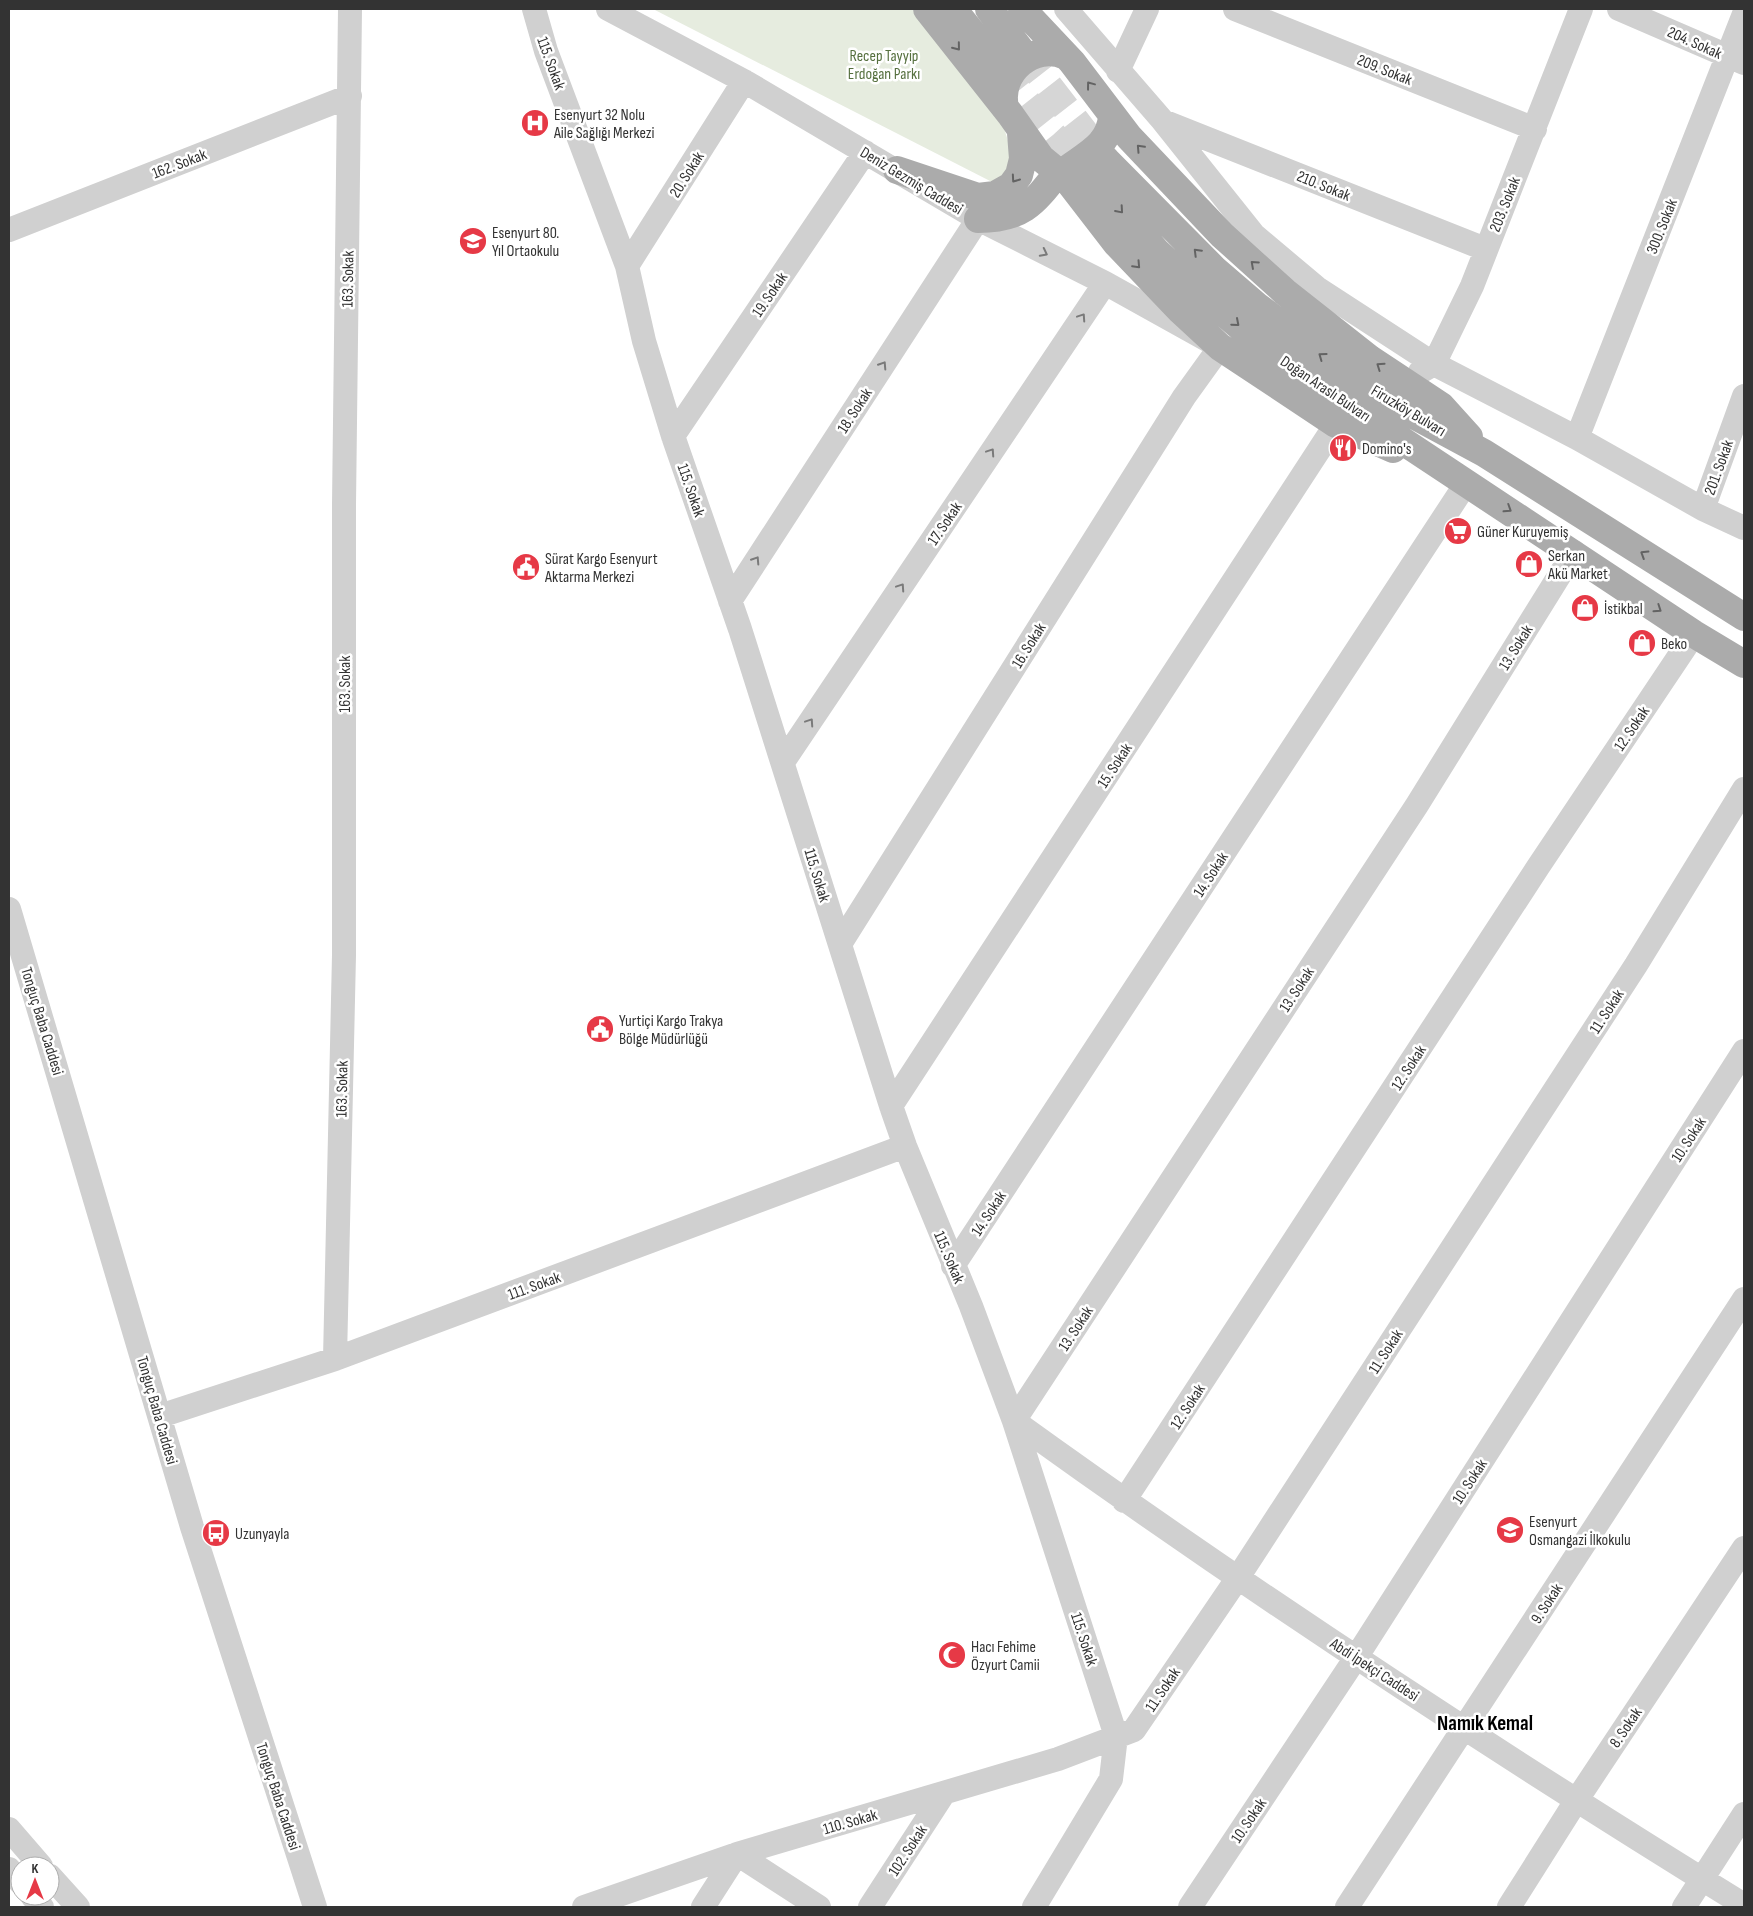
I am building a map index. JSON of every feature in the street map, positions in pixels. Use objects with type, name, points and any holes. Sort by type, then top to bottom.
[{"type":"main road","points":[[927,9],[1005,108],[1021,133],[1041,158],[1079,170],[1116,243],[1181,311],[1220,347],[1336,424],[1468,482]]},
{"type":"main road","points":[[953,9],[1002,69]]},
{"type":"main road","points":[[988,9],[1023,53]]},
{"type":"main road","points":[[1022,9],[1066,56],[1130,137],[1222,235],[1285,292],[1403,382],[1441,406],[1484,453]]},
{"type":"main road","points":[[1005,108],[1002,96],[1004,85],[1023,61],[1042,52],[1055,51],[1066,56]]},
{"type":"main road","points":[[978,219],[999,219],[1016,214],[1079,170],[1104,141],[1112,125],[1112,115]]},
{"type":"main road","points":[[897,170],[978,197],[995,195],[1011,186],[1019,175],[1023,159],[1021,133]]},
{"type":"main road","name":"Firuzköy Bulvarı","points":[[1079,170],[1214,269],[1257,306],[1334,364],[1406,411],[1484,453],[1738,609]]},
{"type":"main road","name":"Doğan Araslı Bulvarı","points":[[1079,170],[1156,251],[1250,335],[1303,374],[1574,552],[1694,634],[1744,664]]},
{"type":"street","name":"163. Sokak","points":[[335,1359],[344,955],[344,505],[350,9]]},
{"type":"street","name":"115. Sokak","points":[[534,9],[546,51],[627,266],[644,341],[783,762],[891,1106],[905,1146],[971,1306],[1014,1421],[1116,1736]]},
{"type":"street","name":"Deniz Gezmiş Caddesi","points":[[608,9],[744,81],[978,219],[1105,283],[1220,347]]},
{"type":"street","points":[[1066,9],[1163,121],[1254,235],[1317,288],[1434,364],[1577,438],[1703,509],[1744,528]]},
{"type":"street","points":[[1118,71],[1147,9]]},
{"type":"street","name":"209. Sokak","points":[[1235,9],[1535,129]]},
{"type":"street","name":"203. Sokak","points":[[1434,364],[1472,286],[1581,9]]},
{"type":"street","name":"204. Sokak","points":[[1619,9],[1736,60]]},
{"type":"street","name":"300. Sokak","points":[[1577,438],[1736,60],[1744,14]]},
{"type":"street","name":"20. Sokak","points":[[627,266],[744,81]]},
{"type":"street","name":"162. Sokak","points":[[9,230],[350,96]]},
{"type":"street","name":"210. Sokak","points":[[1163,121],[1485,249]]},
{"type":"street","name":"19. Sokak","points":[[674,436],[865,152]]},
{"type":"street","name":"18. Sokak","points":[[730,601],[978,219]]},
{"type":"street","name":"17. Sokak","points":[[783,762],[1105,283]]},
{"type":"street","name":"16. Sokak","points":[[840,944],[1184,397],[1220,347]]},
{"type":"street","points":[[1403,382],[1434,364]]},
{"type":"street","points":[[1434,364],[1441,406]]},
{"type":"street","name":"201. Sokak","points":[[1703,509],[1744,396]]},
{"type":"street","name":"15. Sokak","points":[[891,1106],[1336,424]]},
{"type":"street","name":"14. Sokak","points":[[953,1266],[1468,482]]},
{"type":"street","name":"13. Sokak","points":[[1014,1421],[1411,813],[1574,552]]},
{"type":"street","name":"12. Sokak","points":[[1124,1501],[1538,867],[1694,634]]},
{"type":"street","name":"11. Sokak","points":[[1116,1736],[1134,1730],[1237,1579],[1630,973],[1744,789]]},
{"type":"street","name":"Tonguç Baba Caddesi","points":[[9,909],[192,1527],[315,1907]]},
{"type":"street","name":"10. Sokak","points":[[1190,1907],[1357,1656],[1744,1051]]},
{"type":"street","name":"111. Sokak","points":[[160,1416],[335,1359],[905,1146]]},
{"type":"street","name":"9. Sokak","points":[[1348,1907],[1744,1299]]},
{"type":"street","name":"Abdi İpekçi Caddesi","points":[[1014,1421],[1124,1501],[1237,1579],[1576,1801],[1744,1905]]},
{"type":"street","name":"8. Sokak","points":[[1509,1907],[1576,1801],[1744,1548]]},
{"type":"street","points":[[1034,1907],[1111,1779],[1116,1736]]},
{"type":"street","name":"110. Sokak","points":[[584,1907],[737,1854],[1058,1759],[1116,1736]]},
{"type":"street","name":"102. Sokak","points":[[870,1907],[944,1793]]},
{"type":"street","points":[[1684,1907],[1744,1814]]},
{"type":"street","points":[[9,1829],[32,1856]]},
{"type":"street","points":[[702,1907],[737,1854],[819,1907]]},
{"type":"street","points":[[60,1887],[78,1907]]},
{"type":"green space","name":"Recep Tayyip Erdoğan Parkı","points":[[653,9],[912,9],[1004,128],[1015,163],[994,183]]},
{"type":"tunnel","points":[[1023,53],[1106,160]]},
{"type":"tunnel","points":[[1001,69],[1053,135],[1088,173]]},
{"type":"place","name":"Esenyurt 32 Nolu Aile Sağlığı Merkezi","points":[[535,123]]},
{"type":"place","name":"Esenyurt 80. Yıl Ortaokulu","points":[[473,241]]},
{"type":"place","name":"Domino's","points":[[1343,448]]},
{"type":"place","name":"Güner Kuruyemiş","points":[[1458,531]]},
{"type":"place","name":"Serkan Akü Market","points":[[1529,564]]},
{"type":"place","name":"Sürat Kargo Esenyurt Aktarma Merkezi","points":[[526,567]]},
{"type":"place","name":"İstikbal","points":[[1585,608]]},
{"type":"place","name":"Beko","points":[[1642,643]]},
{"type":"place","name":"Yurtiçi Kargo Trakya Bölge Müdürlüğü","points":[[600,1029]]},
{"type":"place","name":"Esenyurt Osmangazi İlkokulu","points":[[1510,1530]]},
{"type":"place","name":"Uzunyayla","points":[[216,1533]]},
{"type":"place","name":"Hacı Fehime Özyurt Camii","points":[[952,1655]]},
{"type":"district","name":"Namık Kemal","points":[[1485,1723]]}]
